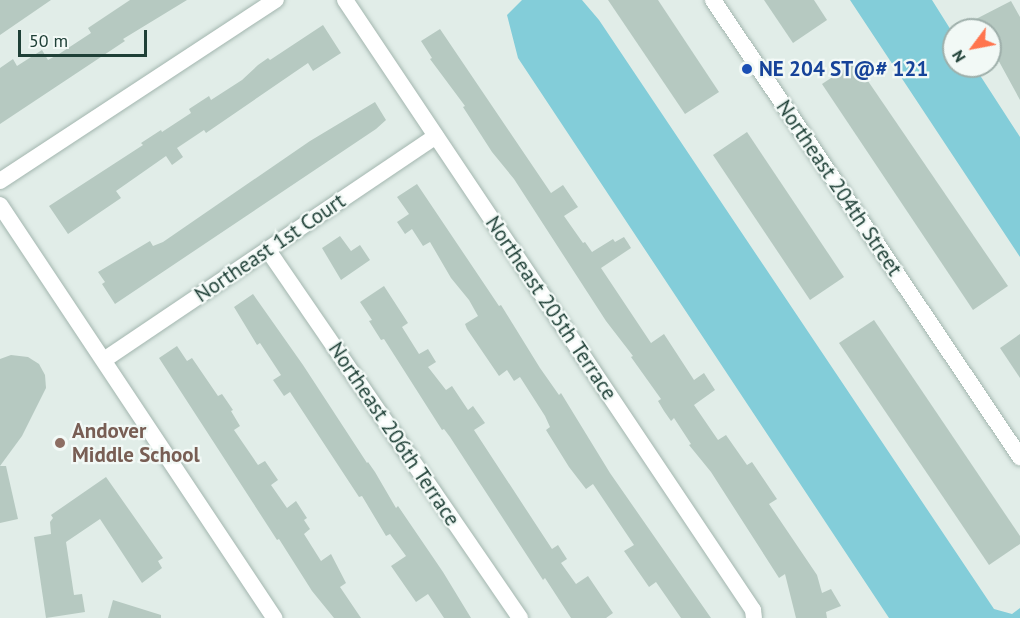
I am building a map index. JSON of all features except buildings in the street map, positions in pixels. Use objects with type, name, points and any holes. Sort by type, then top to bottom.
[{"type":"street","points":[[0,181],[276,0]]},
{"type":"street","name":"Northeast 205th Terrace","points":[[345,0],[753,610],[754,618]]},
{"type":"street","name":"Northeast 204th Street","points":[[713,0],[1020,457]]},
{"type":"street","name":"Northeast 1st Court","points":[[104,360],[436,136]]},
{"type":"street","points":[[0,204],[274,618]]},
{"type":"street","name":"Northeast 206th Terrace","points":[[268,250],[520,618]]},
{"type":"water","points":[[522,0],[582,0],[599,20],[994,609],[1012,614],[1020,608],[1020,618],[889,618],[518,58],[507,15]]},
{"type":"water","points":[[850,0],[932,0],[943,18],[942,78],[982,78],[1020,137],[1020,257]]},
{"type":"place","name":"NE 204 ST@# 121","points":[[747,69]]},
{"type":"place","name":"Andover Middle School","points":[[60,443]]}]
